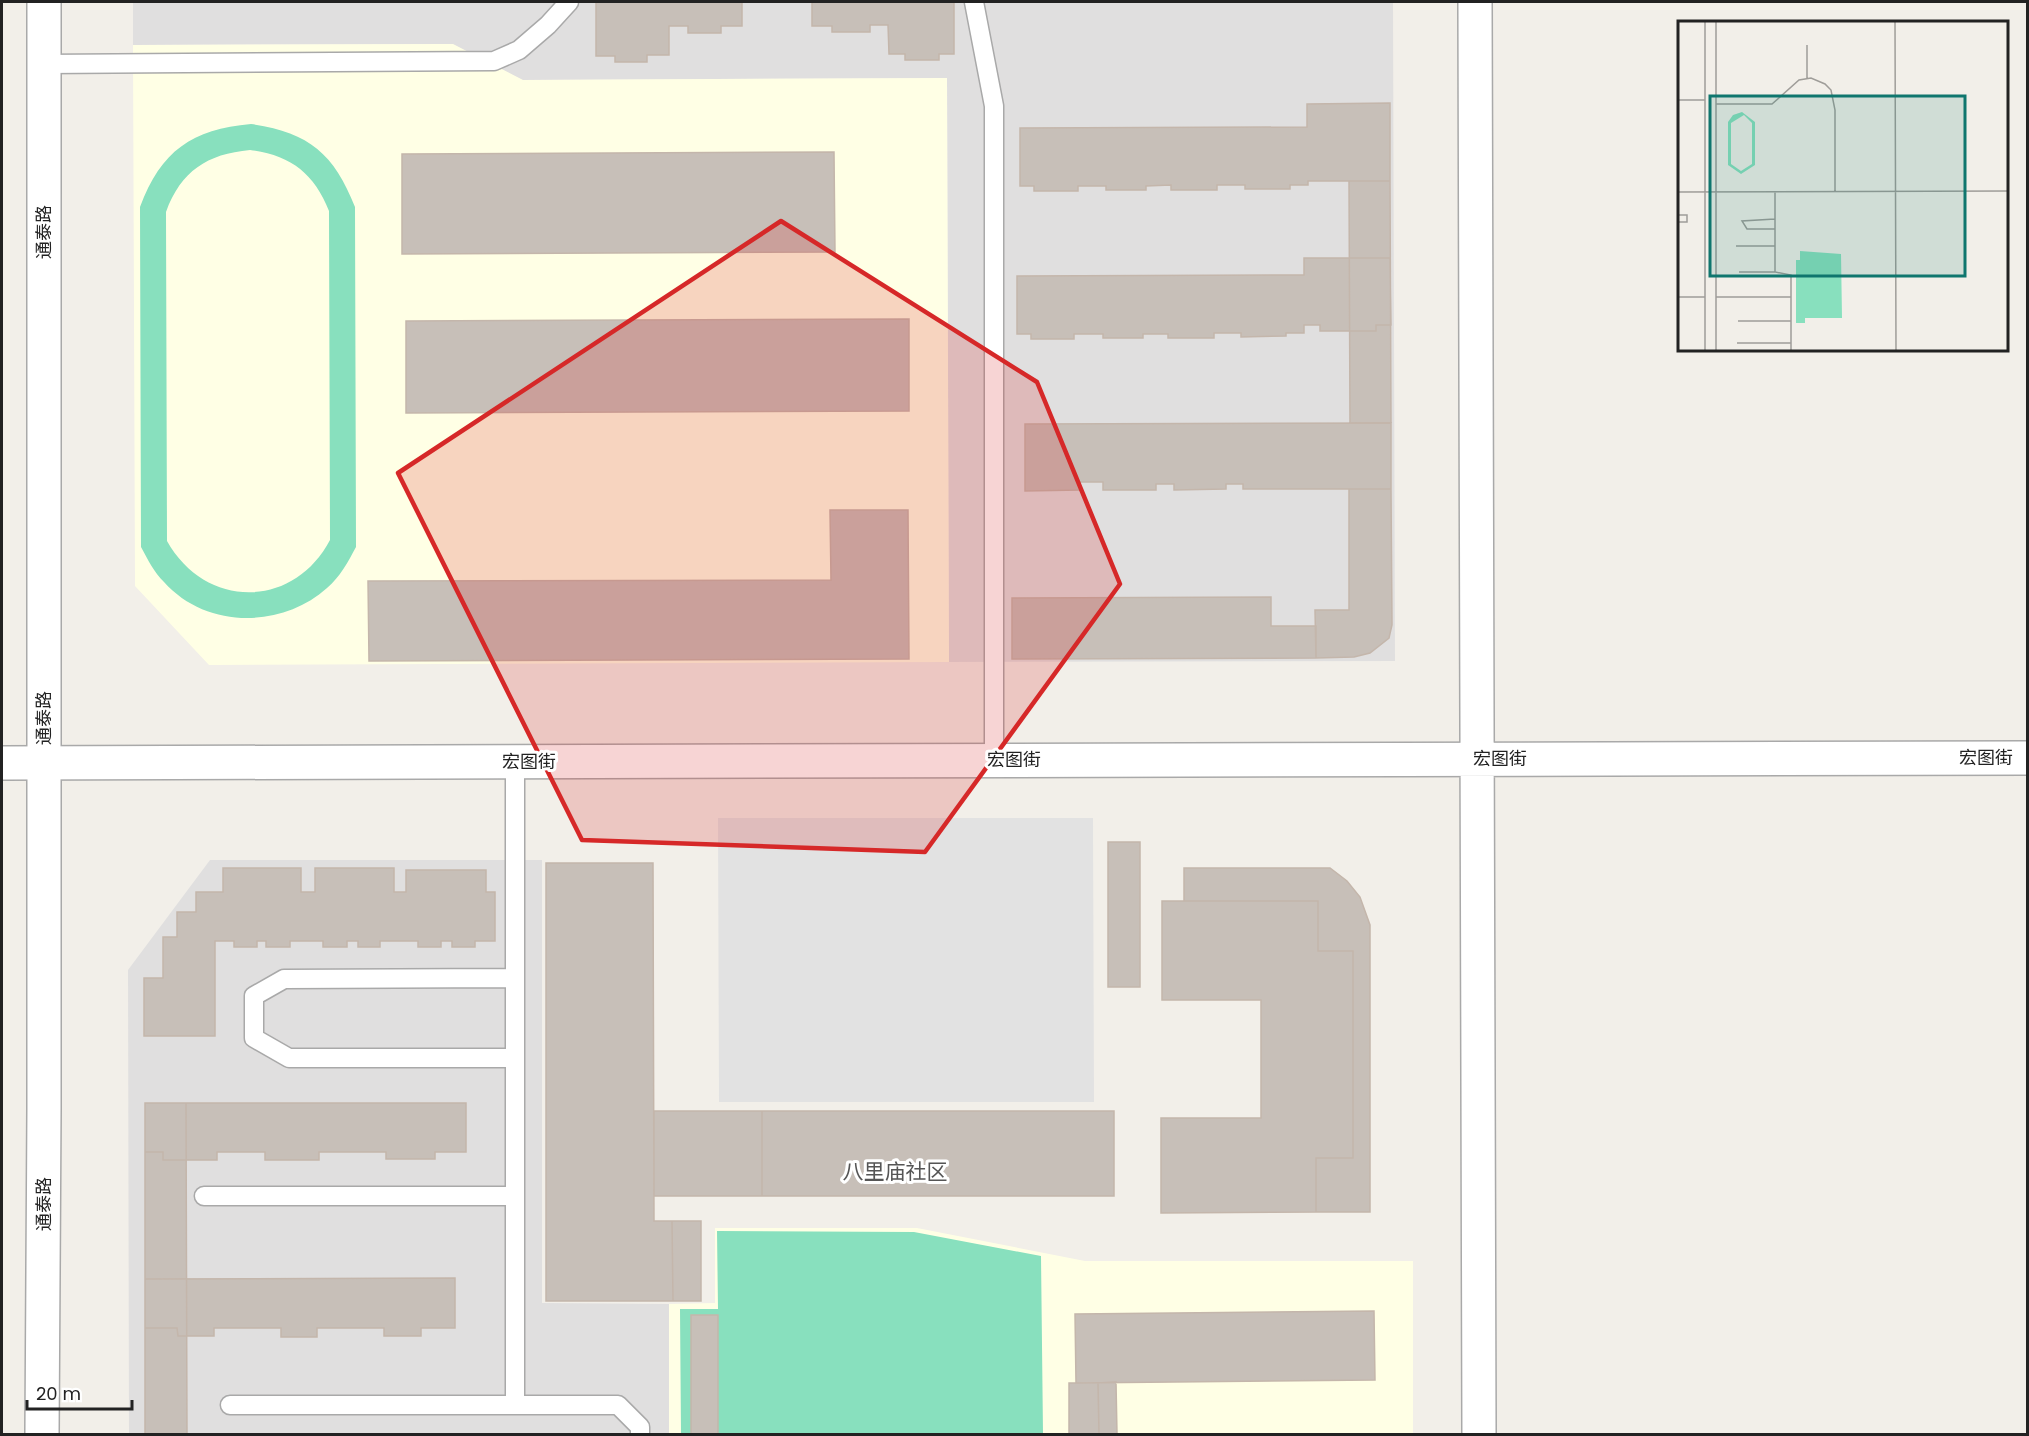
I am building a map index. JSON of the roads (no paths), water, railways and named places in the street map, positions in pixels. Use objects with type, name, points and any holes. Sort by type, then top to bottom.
[{"type":"street","name":"通泰路","points":[[42,1434],[44,2]]},
{"type":"street","points":[[1475,2],[1479,1434]]},
{"type":"street","name":"宏图街","points":[[2,763],[2028,758]]},
{"type":"lane","points":[[44,64],[494,61],[519,50],[549,25],[569,2]]},
{"type":"lane","points":[[974,2],[994,106],[994,760]]},
{"type":"lane","points":[[515,762],[515,1405]]},
{"type":"lane","points":[[515,978],[284,979],[254,996],[254,1038],[289,1058],[515,1058]]},
{"type":"lane","points":[[204,1196],[515,1196]]},
{"type":"lane","points":[[230,1405],[618,1405],[640,1427],[640,1434]]},
{"type":"district","name":"八里庙社区","points":[[895,1172]]}]
